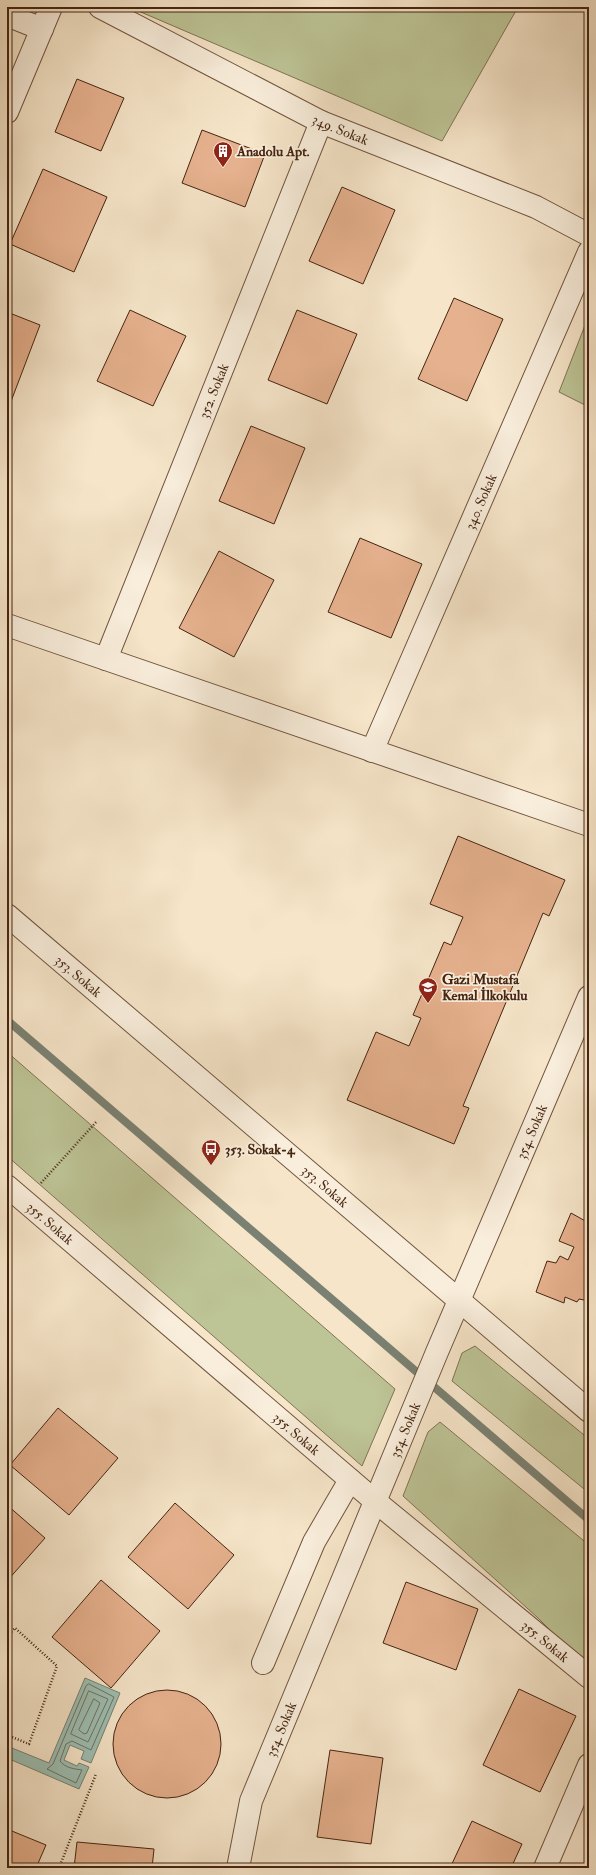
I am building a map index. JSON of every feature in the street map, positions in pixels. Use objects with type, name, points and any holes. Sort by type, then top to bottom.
[{"type":"street","points":[[7,112],[50,7]]},
{"type":"street","name":"349. Sokak","points":[[100,7],[321,122],[536,207],[589,235]]},
{"type":"street","points":[[7,15],[42,29]]},
{"type":"street","name":"352. Sokak","points":[[106,659],[321,122]]},
{"type":"street","name":"340. Sokak","points":[[372,752],[589,252]]},
{"type":"street","points":[[7,625],[589,826]]},
{"type":"street","name":"353. Sokak","points":[[7,915],[589,1411]]},
{"type":"street","name":"354. Sokak","points":[[238,1868],[251,1801],[437,1352],[589,997]]},
{"type":"street","name":"355. Sokak","points":[[7,1186],[375,1502],[589,1676]]},
{"type":"street","points":[[263,1663],[314,1542],[350,1480]]},
{"type":"street","points":[[545,1868],[589,1765]]},
{"type":"path","points":[[25,1202],[97,1121]]},
{"type":"path","points":[[7,1636],[15,1628],[57,1666],[29,1744],[7,1735]]},
{"type":"path","points":[[59,1868],[96,1774]]},
{"type":"green space","points":[[129,7],[518,7],[442,141]]},
{"type":"green space","points":[[589,315],[589,407],[559,392]]},
{"type":"green space","points":[[7,1052],[395,1389],[362,1466],[7,1156]]},
{"type":"green space","points":[[475,1346],[589,1439],[589,1493],[452,1381],[462,1353]]},
{"type":"green space","points":[[440,1422],[589,1545],[589,1660],[574,1654],[538,1618],[403,1496],[428,1432]]},
{"type":"water","points":[[85,1678],[120,1693],[91,1763],[81,1759],[84,1751],[70,1745],[64,1760],[77,1766],[79,1763],[89,1767],[79,1789],[7,1758],[7,1746],[49,1763]]},
{"type":"building","points":[[77,79],[124,98],[101,151],[55,132]]},
{"type":"building","name":"Anadolu Apt.","points":[[202,130],[265,154],[245,207],[182,183]]},
{"type":"building","points":[[43,169],[107,197],[74,272],[10,244]]},
{"type":"building","points":[[342,187],[395,210],[363,284],[309,261]]},
{"type":"building","points":[[454,298],[503,319],[467,401],[418,379]]},
{"type":"building","points":[[130,310],[186,336],[153,406],[97,381]]},
{"type":"building","points":[[297,310],[357,334],[327,404],[268,380]]},
{"type":"building","points":[[7,312],[40,325],[10,404],[7,403]]},
{"type":"building","points":[[251,426],[305,448],[274,524],[219,501]]},
{"type":"building","points":[[360,538],[422,564],[391,638],[328,612]]},
{"type":"building","points":[[219,551],[274,580],[234,657],[179,628]]},
{"type":"building","points":[[458,836],[565,880],[549,916],[543,913],[463,1106],[469,1108],[454,1144],[347,1100],[376,1032],[409,1046],[421,1018],[413,1015],[444,942],[451,945],[463,917],[430,904]]},
{"type":"building","points":[[571,1213],[589,1223],[589,1301],[579,1299],[577,1302],[565,1297],[564,1303],[536,1292],[547,1261],[556,1263],[560,1256],[568,1260],[574,1247],[559,1241]]},
{"type":"building","points":[[58,1408],[118,1458],[69,1515],[10,1465]]},
{"type":"building","points":[[175,1503],[234,1555],[188,1609],[128,1557]]},
{"type":"building","points":[[7,1505],[45,1538],[7,1581]]},
{"type":"building","points":[[101,1580],[160,1631],[111,1688],[52,1637]]},
{"type":"building","points":[[406,1582],[478,1609],[456,1670],[383,1643]]},
{"type":"building","points":[[519,1689],[576,1716],[540,1792],[483,1765]]},
{"type":"building","points":[[167,1690],[177,1691],[197,1699],[205,1706],[212,1714],[220,1734],[220,1754],[212,1774],[205,1782],[197,1789],[177,1797],[167,1798],[157,1797],[137,1789],[129,1782],[122,1774],[114,1754],[113,1744],[114,1734],[122,1714],[129,1706],[137,1699],[157,1691]]},
{"type":"building","points":[[330,1750],[383,1758],[371,1844],[317,1837]]},
{"type":"building","points":[[472,1821],[522,1844],[511,1868],[450,1868]]},
{"type":"building","points":[[7,1829],[46,1845],[36,1868],[7,1868]]},
{"type":"building","points":[[77,1842],[154,1849],[152,1868],[74,1868]]},
{"type":"waterway","points":[[7,1020],[589,1520]]},
{"type":"place","name":"Anadolu Apt.","points":[[223,168]]},
{"type":"place","name":"Gazi Mustafa Kemal İlkokulu","points":[[428,1004]]},
{"type":"place","name":"353. Sokak-4","points":[[211,1166]]}]
